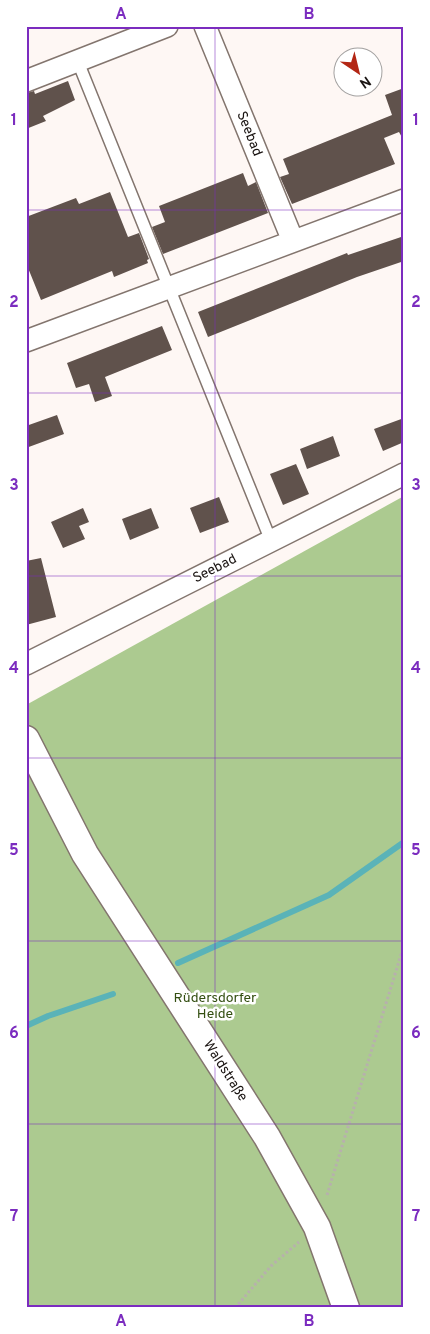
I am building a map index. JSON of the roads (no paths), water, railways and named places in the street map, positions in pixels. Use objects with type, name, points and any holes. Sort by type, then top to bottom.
[{"type":"street","points":[[26,82],[167,26]]},
{"type":"street","name":"Seebad","points":[[205,26],[293,241]]},
{"type":"street","points":[[26,341],[404,200]]},
{"type":"street","name":"Seebad","points":[[26,664],[404,474]]},
{"type":"street","name":"Waldstraße","points":[[26,738],[85,854],[267,1137],[316,1227],[346,1308]]},
{"type":"lane","points":[[78,62],[271,541]]},
{"type":"waterway","points":[[178,963],[329,895],[404,842]]},
{"type":"waterway","points":[[26,1026],[48,1016],[113,994]]},
{"type":"park label","name":"Rüdersdorfer Heide","points":[[215,1006]]}]
